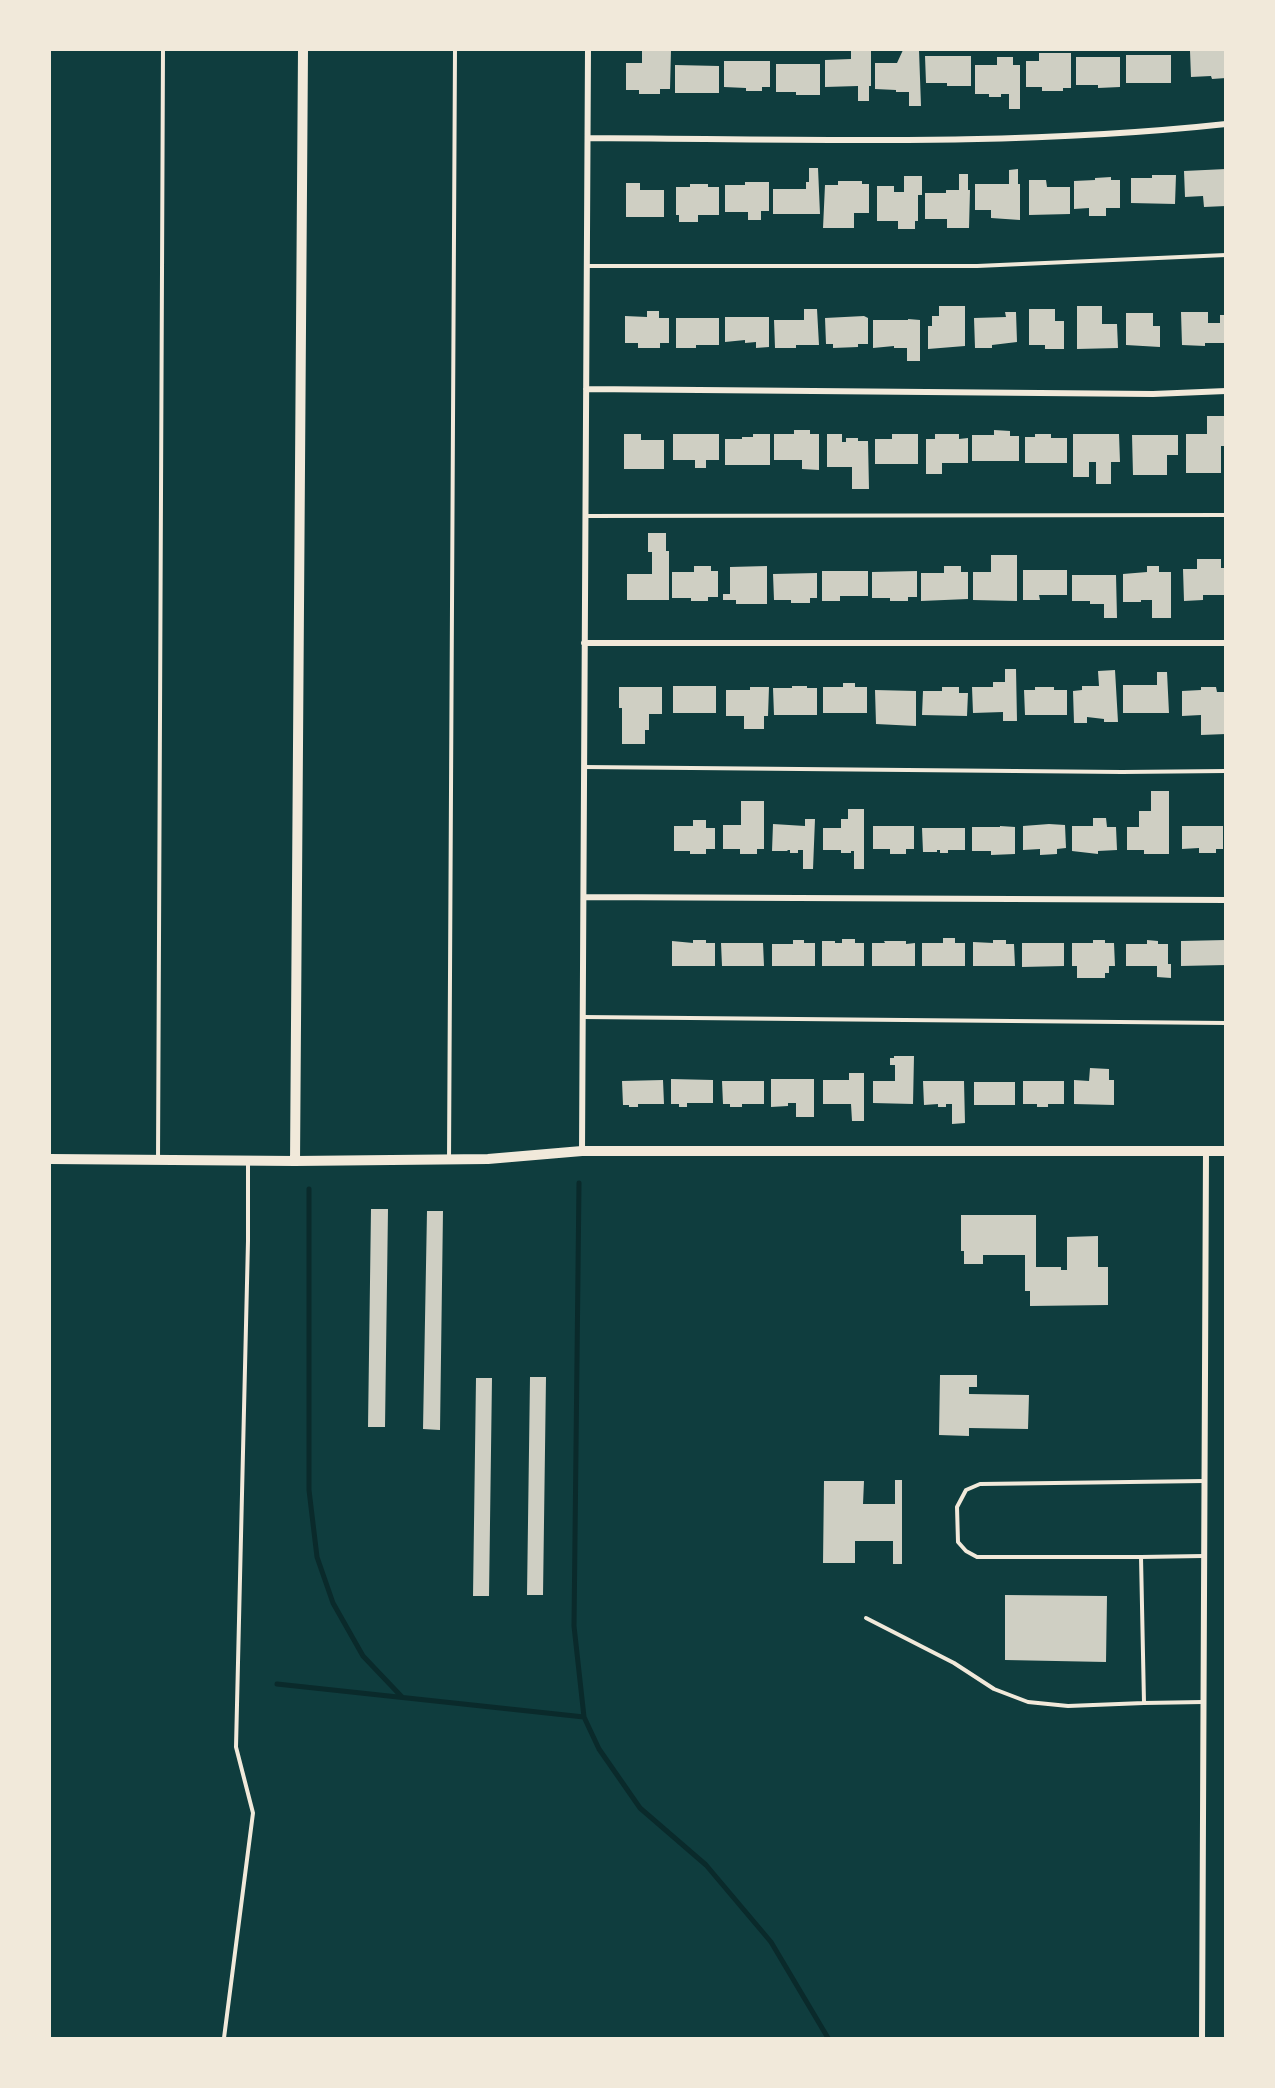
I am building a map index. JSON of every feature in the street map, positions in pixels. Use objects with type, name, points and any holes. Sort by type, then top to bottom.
[{"type":"street","points":[[295,1161],[303,50]]},
{"type":"street","points":[[582,1151],[588,50]]},
{"type":"street","points":[[588,138],[975,140],[1165,130],[1226,124]]},
{"type":"street","points":[[586,389],[1153,394],[1226,391]]},
{"type":"street","points":[[584,643],[1226,643]]},
{"type":"street","points":[[584,897],[1226,900]]},
{"type":"street","points":[[50,1159],[448,1160],[582,1151],[1226,1151]]},
{"type":"street","points":[[1202,2038],[1206,1151]]},
{"type":"lane","points":[[158,1160],[163,50]]},
{"type":"lane","points":[[448,1160],[455,50]]},
{"type":"lane","points":[[587,266],[977,266],[1226,255]]},
{"type":"lane","points":[[585,516],[1226,515]]},
{"type":"lane","points":[[584,767],[1226,771]]},
{"type":"lane","points":[[583,1017],[1226,1023]]},
{"type":"lane","points":[[224,2038],[253,1813],[236,1747],[248,1253],[248,1161]]},
{"type":"lane","points":[[1203,1556],[978,1557],[966,1551],[958,1542],[957,1507],[966,1490],[980,1484],[1204,1481]]},
{"type":"lane","points":[[1141,1557],[1144,1703]]},
{"type":"lane","points":[[866,1618],[954,1663],[994,1689],[1028,1702],[1068,1706],[1203,1702]]},
{"type":"building","points":[[642,50],[671,50],[670,89],[660,89],[660,94],[639,94],[639,90],[626,90],[626,63],[642,63]]},
{"type":"building","points":[[851,50],[871,51],[869,101],[858,101],[858,86],[825,87],[825,60],[851,59]]},
{"type":"building","points":[[903,50],[919,50],[921,106],[909,106],[909,92],[875,89],[875,63],[897,63]]},
{"type":"building","points":[[1226,50],[1226,78],[1191,77],[1190,51]]},
{"type":"building","points":[[1039,53],[1071,53],[1071,88],[1063,88],[1063,91],[1042,91],[1042,87],[1026,87],[1026,61],[1039,61]]},
{"type":"building","points":[[1126,55],[1171,55],[1171,83],[1126,83]]},
{"type":"building","points":[[925,56],[971,56],[971,86],[926,83]]},
{"type":"building","points":[[997,57],[1013,57],[1013,65],[1020,65],[1020,109],[1009,109],[1009,94],[989,97],[989,94],[975,94],[975,65],[997,65]]},
{"type":"building","points":[[1076,57],[1120,57],[1120,87],[1098,88],[1098,85],[1076,85]]},
{"type":"building","points":[[724,61],[770,61],[770,87],[762,87],[762,91],[746,91],[746,88],[724,87]]},
{"type":"building","points":[[776,64],[820,64],[820,95],[776,92]]},
{"type":"building","points":[[675,65],[719,66],[719,93],[675,93]]},
{"type":"building","points":[[809,168],[818,168],[820,214],[773,214],[773,189],[806,189],[806,182],[809,182]]},
{"type":"building","points":[[1018,169],[1020,220],[991,218],[991,210],[975,210],[975,184],[1009,184],[1009,170]]},
{"type":"building","points":[[1226,169],[1226,206],[1204,207],[1203,196],[1185,197],[1184,171]]},
{"type":"building","points":[[959,174],[968,174],[969,228],[947,228],[947,219],[925,219],[925,193],[946,193],[946,190],[959,190]]},
{"type":"building","points":[[1152,175],[1176,175],[1175,204],[1131,203],[1131,178],[1152,178]]},
{"type":"building","points":[[904,176],[922,176],[922,195],[918,195],[918,221],[915,221],[915,229],[898,229],[898,221],[877,221],[877,186],[894,186],[894,192],[904,192]]},
{"type":"building","points":[[1111,177],[1111,180],[1120,180],[1120,208],[1106,208],[1106,216],[1089,216],[1089,208],[1074,209],[1074,181]]},
{"type":"building","points":[[1029,180],[1046,180],[1047,187],[1070,187],[1070,214],[1029,215]]},
{"type":"building","points":[[838,181],[862,181],[862,184],[869,184],[869,213],[854,213],[854,228],[823,228],[825,185],[838,185]]},
{"type":"building","points":[[745,182],[769,182],[769,211],[761,211],[761,220],[748,220],[748,212],[725,212],[725,185],[745,185]]},
{"type":"building","points":[[626,183],[640,183],[640,190],[664,190],[664,217],[626,217]]},
{"type":"building","points":[[690,184],[708,184],[708,187],[719,187],[719,215],[698,215],[698,222],[679,222],[679,215],[676,215],[676,187],[690,187]]},
{"type":"building","points":[[939,306],[965,306],[965,346],[928,349],[928,326],[932,326],[932,316],[939,316]]},
{"type":"building","points":[[1077,306],[1102,306],[1102,324],[1117,324],[1118,348],[1077,349]]},
{"type":"building","points":[[804,309],[817,309],[819,345],[775,348],[774,320],[804,320]]},
{"type":"building","points":[[1029,309],[1055,309],[1055,321],[1064,321],[1064,349],[1045,349],[1045,345],[1029,345]]},
{"type":"building","points":[[647,311],[659,311],[659,318],[669,318],[669,343],[660,343],[660,348],[638,348],[638,343],[625,343],[625,316],[647,317]]},
{"type":"building","points":[[1005,312],[1016,312],[1017,342],[992,345],[992,348],[975,348],[974,318],[1006,317]]},
{"type":"building","points":[[1181,312],[1208,312],[1208,323],[1220,323],[1220,315],[1226,315],[1226,343],[1205,343],[1205,346],[1182,345]]},
{"type":"building","points":[[1126,313],[1153,313],[1153,326],[1160,326],[1160,347],[1126,345]]},
{"type":"building","points":[[864,316],[868,318],[868,344],[858,344],[858,347],[833,348],[833,344],[826,344],[825,318]]},
{"type":"building","points":[[725,317],[769,317],[769,347],[756,348],[756,342],[745,343],[745,340],[725,342]]},
{"type":"building","points":[[676,318],[719,318],[719,345],[676,348]]},
{"type":"building","points":[[873,320],[920,320],[920,361],[907,361],[907,348],[894,348],[894,346],[873,348]]},
{"type":"building","points":[[1207,416],[1226,416],[1226,446],[1221,446],[1221,473],[1186,473],[1186,434],[1207,434]]},
{"type":"building","points":[[794,430],[810,430],[810,434],[819,434],[819,470],[802,469],[802,460],[774,460],[774,434],[794,434]]},
{"type":"building","points":[[994,430],[1010,431],[1010,436],[1019,436],[1019,461],[972,461],[972,435],[994,435]]},
{"type":"building","points":[[624,434],[641,434],[641,440],[664,440],[664,469],[624,469]]},
{"type":"building","points":[[673,434],[719,434],[719,460],[706,460],[706,468],[695,468],[695,460],[673,460]]},
{"type":"building","points":[[753,434],[770,434],[770,465],[725,465],[725,439],[742,439],[742,437],[753,437]]},
{"type":"building","points":[[827,434],[842,434],[842,442],[846,442],[846,438],[868,441],[869,489],[852,489],[852,467],[827,467]]},
{"type":"building","points":[[892,434],[918,434],[918,464],[875,464],[875,439],[892,439]]},
{"type":"building","points":[[935,434],[959,434],[959,439],[968,438],[968,463],[942,463],[942,474],[926,474],[926,439],[935,439]]},
{"type":"building","points":[[1035,434],[1051,434],[1051,438],[1067,438],[1067,463],[1025,463],[1025,437],[1035,437]]},
{"type":"building","points":[[1073,434],[1119,434],[1120,462],[1111,462],[1111,484],[1096,484],[1096,462],[1089,462],[1089,477],[1073,477]]},
{"type":"building","points":[[1132,435],[1178,435],[1178,455],[1167,455],[1167,475],[1133,475]]},
{"type":"building","points":[[648,533],[666,533],[666,551],[669,551],[669,600],[627,600],[627,574],[652,574],[652,552],[648,552]]},
{"type":"building","points":[[991,555],[1017,555],[1017,601],[973,600],[973,572],[991,572]]},
{"type":"building","points":[[1197,559],[1221,559],[1221,568],[1226,568],[1226,595],[1203,595],[1203,600],[1184,601],[1183,569],[1197,569]]},
{"type":"building","points":[[694,566],[711,566],[711,571],[718,571],[718,597],[708,597],[708,601],[672,598],[672,572],[694,572]]},
{"type":"building","points":[[767,566],[767,604],[736,604],[736,600],[723,600],[723,594],[730,594],[730,567]]},
{"type":"building","points":[[944,566],[961,566],[961,572],[968,572],[968,599],[921,601],[921,573],[944,573]]},
{"type":"building","points":[[1147,566],[1159,566],[1159,572],[1171,572],[1171,618],[1152,618],[1152,600],[1123,602],[1123,574],[1147,572]]},
{"type":"building","points":[[1023,570],[1067,570],[1067,595],[1039,595],[1040,600],[1023,600]]},
{"type":"building","points":[[822,571],[868,571],[868,596],[840,596],[840,601],[822,601]]},
{"type":"building","points":[[917,571],[917,597],[908,597],[908,601],[872,598],[872,572]]},
{"type":"building","points":[[817,573],[817,598],[810,598],[810,603],[774,600],[773,574]]},
{"type":"building","points":[[1072,575],[1116,575],[1117,618],[1104,618],[1104,604],[1072,601]]},
{"type":"building","points":[[1005,669],[1016,669],[1017,721],[1003,721],[1003,712],[973,713],[972,687],[993,687],[993,682],[1005,682]]},
{"type":"building","points":[[1115,670],[1118,722],[1104,722],[1104,719],[1087,717],[1087,723],[1074,723],[1073,691],[1082,690],[1082,686],[1099,686],[1098,671]]},
{"type":"building","points":[[1157,672],[1167,672],[1169,713],[1123,713],[1123,685],[1157,685]]},
{"type":"building","points":[[843,683],[855,683],[855,687],[867,687],[867,713],[823,713],[823,687],[843,687]]},
{"type":"building","points":[[673,686],[716,686],[716,713],[673,713]]},
{"type":"building","points":[[792,686],[817,688],[817,715],[774,715],[773,688],[792,688]]},
{"type":"building","points":[[619,687],[662,687],[662,714],[649,714],[649,730],[645,730],[645,744],[622,744],[622,708],[619,708]]},
{"type":"building","points":[[750,687],[769,687],[768,716],[764,716],[764,729],[744,729],[744,716],[726,716],[726,690],[750,690]]},
{"type":"building","points":[[942,687],[959,687],[959,693],[968,693],[967,716],[922,715],[923,691],[942,691]]},
{"type":"building","points":[[1035,687],[1067,690],[1067,715],[1025,715],[1024,690],[1035,690]]},
{"type":"building","points":[[1201,687],[1216,687],[1217,692],[1225,692],[1226,734],[1201,735],[1201,715],[1182,716],[1182,691],[1201,690]]},
{"type":"building","points":[[875,690],[916,691],[916,726],[876,724]]},
{"type":"building","points":[[1151,791],[1169,791],[1169,854],[1144,854],[1144,850],[1127,850],[1127,827],[1139,827],[1139,811],[1151,811]]},
{"type":"building","points":[[741,801],[764,801],[764,849],[757,849],[757,854],[740,854],[740,849],[723,849],[723,825],[741,825]]},
{"type":"building","points":[[848,809],[864,809],[864,869],[854,869],[854,851],[841,853],[841,850],[823,850],[823,828],[841,828],[841,819],[848,819]]},
{"type":"building","points":[[1093,818],[1106,818],[1107,827],[1116,827],[1117,850],[1098,851],[1098,854],[1072,851],[1072,826],[1093,826]]},
{"type":"building","points":[[805,819],[815,819],[813,869],[803,869],[803,850],[798,850],[798,853],[790,853],[790,850],[772,851],[773,824],[805,826]]},
{"type":"building","points":[[693,820],[706,820],[706,828],[715,828],[715,849],[706,849],[706,854],[674,851],[674,826],[693,826]]},
{"type":"building","points":[[1065,825],[1066,848],[1057,849],[1057,854],[1040,855],[1040,849],[1023,850],[1023,826]]},
{"type":"building","points":[[873,826],[914,826],[914,849],[906,849],[906,854],[890,854],[890,849],[873,849]]},
{"type":"building","points":[[1182,826],[1223,826],[1223,849],[1216,849],[1216,853],[1199,853],[1199,848],[1182,849]]},
{"type":"building","points":[[972,827],[1015,827],[1015,854],[991,855],[991,851],[972,851]]},
{"type":"building","points":[[922,828],[965,828],[965,850],[948,850],[948,853],[940,853],[940,850],[923,852]]},
{"type":"building","points":[[943,938],[955,938],[955,943],[965,943],[965,966],[922,966],[922,943],[943,943]]},
{"type":"building","points":[[842,939],[855,939],[855,943],[864,943],[864,966],[822,966],[822,941],[842,943]]},
{"type":"building","points":[[693,940],[715,943],[715,966],[672,966],[672,941],[693,943]]},
{"type":"building","points":[[793,940],[815,943],[815,966],[772,966],[772,944],[793,944]]},
{"type":"building","points":[[993,940],[1006,940],[1006,944],[1014,944],[1015,966],[973,966],[973,942],[993,943]]},
{"type":"building","points":[[1093,940],[1114,943],[1115,966],[1109,966],[1109,973],[1105,973],[1105,978],[1077,978],[1077,966],[1072,966],[1072,943],[1093,943]]},
{"type":"building","points":[[1147,940],[1158,941],[1158,944],[1168,944],[1171,978],[1157,977],[1157,966],[1126,966],[1126,944],[1147,944]]},
{"type":"building","points":[[1226,940],[1226,965],[1181,966],[1181,941]]},
{"type":"building","points":[[884,941],[915,943],[915,966],[872,966],[872,943],[885,943]]},
{"type":"building","points":[[721,943],[763,943],[764,966],[722,966]]},
{"type":"building","points":[[1022,943],[1064,943],[1064,966],[1022,967]]},
{"type":"building","points":[[914,1056],[913,1104],[873,1103],[873,1081],[895,1081],[895,1065],[890,1065],[890,1058]]},
{"type":"building","points":[[1090,1068],[1109,1069],[1109,1080],[1114,1080],[1114,1105],[1074,1104],[1074,1080],[1089,1081]]},
{"type":"building","points":[[849,1073],[864,1073],[864,1121],[852,1121],[851,1104],[823,1104],[823,1080],[849,1080]]},
{"type":"building","points":[[671,1079],[713,1080],[713,1103],[687,1103],[687,1107],[671,1104]]},
{"type":"building","points":[[771,1079],[814,1079],[814,1117],[796,1117],[796,1103],[771,1107]]},
{"type":"building","points":[[663,1080],[664,1104],[638,1104],[638,1107],[623,1105],[622,1081]]},
{"type":"building","points":[[722,1081],[764,1081],[764,1104],[742,1104],[742,1107],[730,1107],[730,1104],[723,1104]]},
{"type":"building","points":[[923,1081],[964,1081],[965,1123],[952,1124],[952,1104],[946,1104],[946,1107],[938,1107],[938,1104],[924,1105]]},
{"type":"building","points":[[1023,1081],[1064,1081],[1064,1104],[1037,1107],[1037,1104],[1023,1104]]},
{"type":"building","points":[[974,1082],[1015,1082],[1015,1105],[974,1105]]},
{"type":"building","points":[[371,1209],[388,1209],[385,1427],[368,1427]]},
{"type":"building","points":[[427,1211],[443,1211],[440,1430],[423,1429]]},
{"type":"building","points":[[961,1215],[1036,1215],[1036,1267],[1061,1267],[1061,1270],[1067,1270],[1067,1237],[1098,1236],[1098,1267],[1108,1267],[1108,1305],[1030,1306],[1030,1291],[1025,1291],[1025,1255],[983,1255],[983,1264],[964,1264],[964,1251],[961,1251]]},
{"type":"building","points":[[940,1375],[977,1375],[977,1387],[969,1387],[969,1394],[1029,1395],[1028,1429],[969,1428],[969,1436],[939,1435]]},
{"type":"building","points":[[530,1377],[546,1377],[543,1595],[527,1595]]},
{"type":"building","points":[[476,1378],[492,1378],[489,1596],[473,1596]]},
{"type":"building","points":[[895,1480],[902,1480],[902,1564],[893,1564],[893,1541],[855,1541],[855,1563],[823,1563],[824,1481],[864,1481],[863,1504],[895,1504]]},
{"type":"building","points":[[1005,1595],[1107,1596],[1106,1662],[1005,1660]]},
{"type":"waterway","points":[[579,1183],[574,1626],[584,1717],[599,1749],[640,1808],[706,1865],[771,1942],[828,2038]]},
{"type":"waterway","points":[[309,1189],[309,1490],[317,1557],[333,1603],[363,1656],[402,1697]]},
{"type":"waterway","points":[[277,1684],[584,1717]]}]
